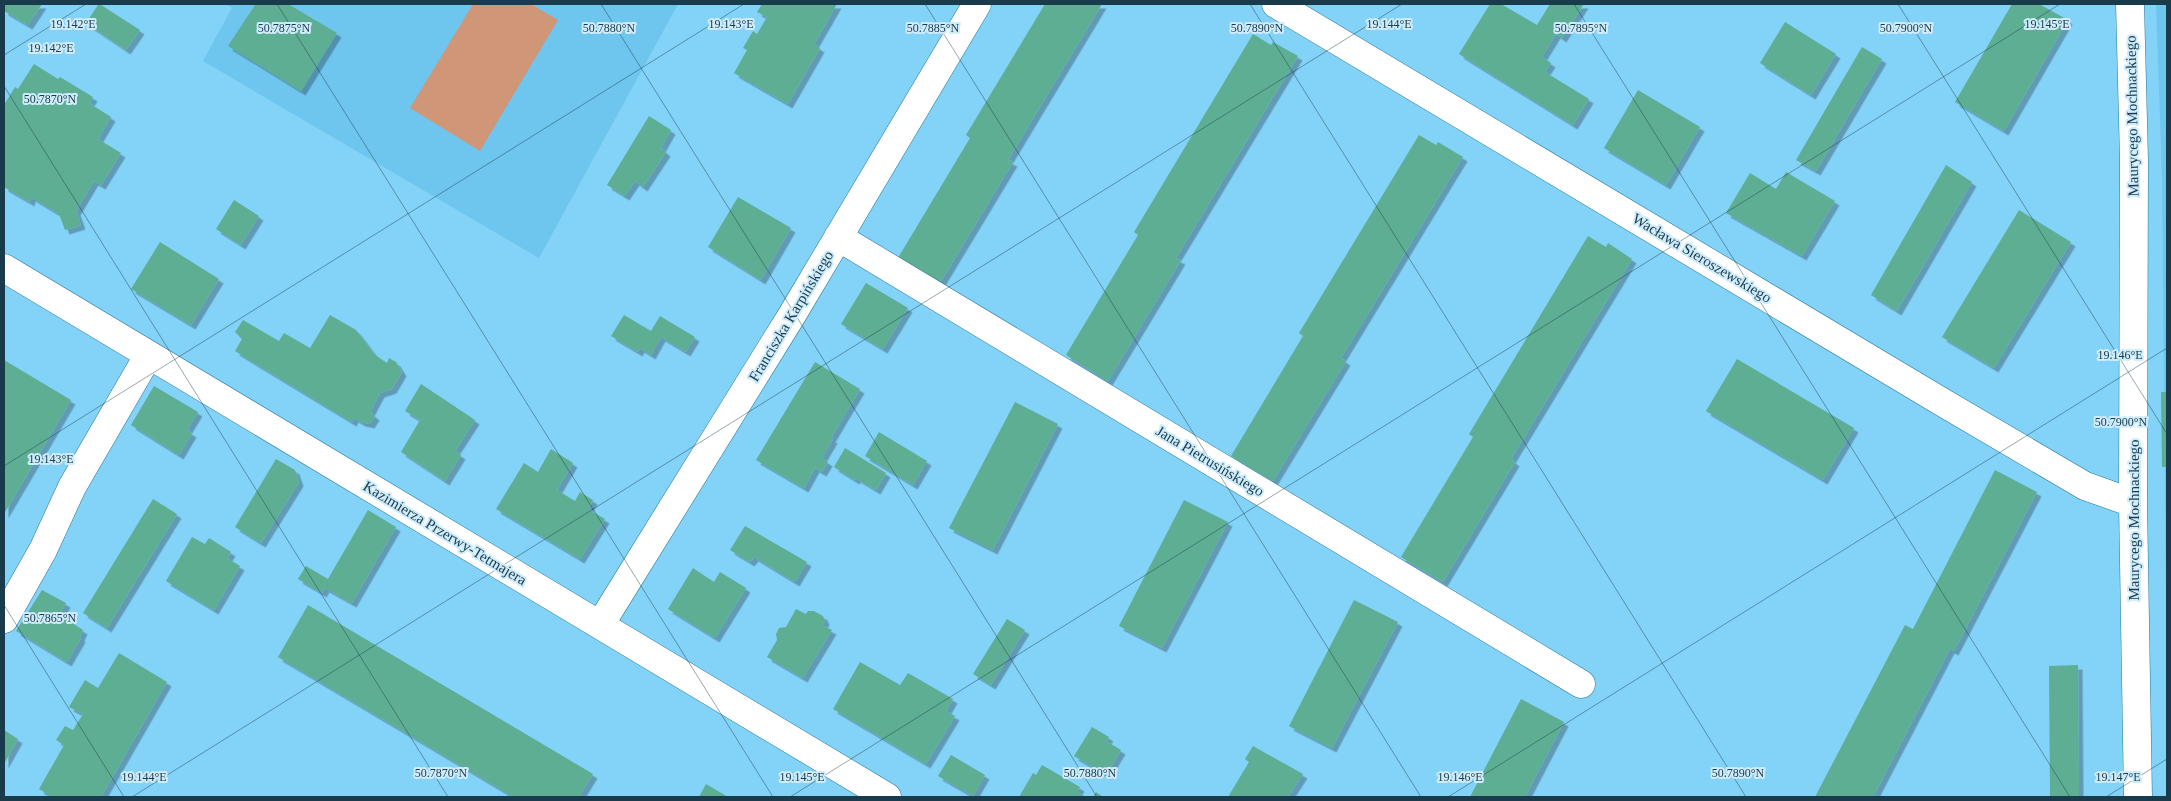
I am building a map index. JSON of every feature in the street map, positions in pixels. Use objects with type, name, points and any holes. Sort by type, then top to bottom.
[{"type":"street","name":"Franciszka Karpińskiego","points":[[600,625],[838,237],[977,4]]},
{"type":"street","name":"Wacława Sieroszewskiego","points":[[1276,4],[2085,486],[2133,503]]},
{"type":"street","name":"Maurycego Mochnackiego","points":[[2130,4],[2134,160],[2133,503],[2138,797]]},
{"type":"street","name":"Jana Pietrusińskiego","points":[[838,237],[1581,684]]},
{"type":"street","name":"Kazimierza Przerwy-Tetmajera","points":[[4,268],[885,797]]},
{"type":"street","points":[[4,619],[43,550],[72,487],[148,356]]},
{"type":"shaded area","points":[[226,4],[678,4],[539,258],[203,61],[232,8]]},
{"type":"shaded area","points":[[473,4],[531,4],[558,20],[480,151],[410,108]]},
{"type":"shaded area","points":[[2156,4],[2167,4],[2167,696],[2162,175]]},
{"type":"building","points":[[4,4],[42,4],[28,25],[4,11]]},
{"type":"building","points":[[253,4],[288,4],[337,33],[301,91],[228,46],[255,5]]},
{"type":"building","points":[[762,4],[837,4],[814,44],[820,48],[788,104],[734,73],[747,50],[743,48],[753,31],[757,34],[767,17],[757,12]]},
{"type":"building","points":[[1045,4],[1102,4],[1008,160],[1013,162],[940,283],[898,258],[970,138],[966,135]]},
{"type":"building","points":[[1490,4],[1501,4],[1537,25],[1550,4],[1584,4],[1562,38],[1556,34],[1542,57],[1551,63],[1545,72],[1589,99],[1573,125],[1459,54]]},
{"type":"building","points":[[2012,4],[2039,4],[2068,20],[2004,131],[1955,102]]},
{"type":"building","points":[[98,5],[101,5],[140,30],[126,50],[86,23]]},
{"type":"building","points":[[1785,22],[1836,54],[1811,95],[1760,63]]},
{"type":"building","points":[[1253,34],[1271,45],[1273,42],[1298,56],[1176,258],[1181,260],[1108,381],[1066,355],[1138,235],[1134,232]]},
{"type":"building","points":[[1862,47],[1882,59],[1816,171],[1796,160]]},
{"type":"building","points":[[34,64],[93,97],[89,103],[111,117],[98,139],[121,153],[101,185],[94,181],[76,211],[81,225],[65,230],[59,214],[31,197],[30,202],[4,187],[4,105],[15,87],[18,89]]},
{"type":"building","points":[[1638,90],[1700,127],[1666,185],[1604,148]]},
{"type":"building","points":[[649,116],[671,130],[661,148],[666,152],[643,187],[635,181],[625,196],[607,185]]},
{"type":"building","points":[[1419,135],[1436,145],[1438,142],[1463,157],[1341,358],[1346,361],[1273,481],[1231,456],[1303,336],[1299,333]]},
{"type":"building","points":[[1946,165],[1972,182],[1897,311],[1871,295]]},
{"type":"building","points":[[1786,172],[1835,201],[1802,256],[1726,213],[1750,173],[1776,189]]},
{"type":"building","points":[[738,197],[791,228],[761,280],[708,247]]},
{"type":"building","points":[[234,200],[259,216],[241,245],[216,229]]},
{"type":"building","points":[[2019,210],[2071,242],[1994,368],[1942,337]]},
{"type":"building","points":[[1588,236],[1606,247],[1608,243],[1632,259],[1511,459],[1515,462],[1443,582],[1401,557],[1473,437],[1469,434]]},
{"type":"building","points":[[160,242],[219,279],[191,325],[131,289]]},
{"type":"building","points":[[866,283],[908,308],[883,349],[841,324]]},
{"type":"building","points":[[330,315],[356,330],[375,355],[387,363],[389,358],[396,362],[402,372],[392,389],[380,393],[370,412],[375,416],[370,424],[354,418],[352,422],[235,351],[242,339],[235,332],[243,320],[279,341],[284,333],[310,348]]},
{"type":"building","points":[[624,315],[651,331],[660,316],[695,337],[686,352],[661,337],[651,355],[640,348],[638,352],[611,336]]},
{"type":"building","points":[[1737,359],[1854,428],[1823,480],[1706,411]]},
{"type":"building","points":[[4,360],[71,400],[4,514]]},
{"type":"building","points":[[815,362],[860,389],[831,438],[833,439],[822,458],[828,462],[822,472],[815,468],[804,488],[756,460]]},
{"type":"building","points":[[421,384],[475,420],[455,451],[461,455],[445,481],[401,452],[420,420],[405,411]]},
{"type":"building","points":[[154,386],[198,412],[187,430],[192,433],[179,455],[131,425]]},
{"type":"building","points":[[2161,392],[2167,392],[2167,467],[2162,467]]},
{"type":"building","points":[[1015,402],[1058,424],[993,550],[949,528]]},
{"type":"building","points":[[879,432],[927,461],[913,485],[865,456]]},
{"type":"building","points":[[845,448],[886,473],[876,490],[834,467]]},
{"type":"building","points":[[551,449],[573,463],[557,490],[575,501],[580,492],[593,500],[588,509],[605,519],[580,559],[496,509],[524,463],[538,472]]},
{"type":"building","points":[[276,459],[295,470],[299,482],[261,543],[235,527]]},
{"type":"building","points":[[1995,470],[2037,492],[1954,651],[1950,649],[1873,797],[1815,797],[1905,625],[1913,629]]},
{"type":"building","points":[[153,499],[177,514],[107,628],[83,613]]},
{"type":"building","points":[[1184,500],[1228,522],[1162,648],[1119,626]]},
{"type":"building","points":[[368,510],[396,527],[352,603],[325,588],[322,593],[298,579],[306,566],[328,579]]},
{"type":"building","points":[[745,526],[807,562],[795,582],[754,557],[750,562],[730,550]]},
{"type":"building","points":[[192,537],[205,544],[209,538],[231,552],[227,558],[240,566],[214,610],[166,581]]},
{"type":"building","points":[[693,568],[714,582],[720,572],[746,588],[715,638],[668,609]]},
{"type":"building","points":[[42,590],[66,603],[60,615],[83,630],[81,638],[67,662],[16,631]]},
{"type":"building","points":[[1354,600],[1398,622],[1332,748],[1289,726]]},
{"type":"building","points":[[308,605],[593,774],[579,797],[514,797],[278,657]]},
{"type":"building","points":[[796,609],[806,614],[808,611],[814,611],[823,616],[825,621],[822,625],[832,630],[803,678],[767,657],[777,640],[776,634],[779,628],[786,627]]},
{"type":"building","points":[[1007,619],[1025,630],[991,685],[973,674]]},
{"type":"building","points":[[119,653],[167,682],[101,797],[53,797],[39,789],[64,745],[56,740],[65,726],[73,730],[83,714],[69,707],[85,680],[98,688]]},
{"type":"building","points":[[860,662],[900,685],[908,673],[953,699],[946,711],[955,716],[926,764],[833,709]]},
{"type":"building","points":[[2078,665],[2079,797],[2050,797],[2049,666]]},
{"type":"building","points":[[1521,699],[1564,722],[1525,797],[1470,797]]},
{"type":"building","points":[[1092,727],[1109,737],[1106,741],[1121,750],[1106,775],[1074,756]]},
{"type":"building","points":[[4,730],[18,739],[4,764]]},
{"type":"building","points":[[1253,746],[1303,774],[1288,797],[1228,797],[1249,762],[1245,759]]},
{"type":"building","points":[[951,755],[985,775],[973,796],[938,776]]},
{"type":"building","points":[[1042,765],[1080,787],[1077,792],[1086,797],[1019,797],[1033,773],[1036,775]]},
{"type":"building","points":[[706,784],[728,797],[699,797]]},
{"type":"building","points":[[1096,792],[1103,797],[1093,797]]}]
